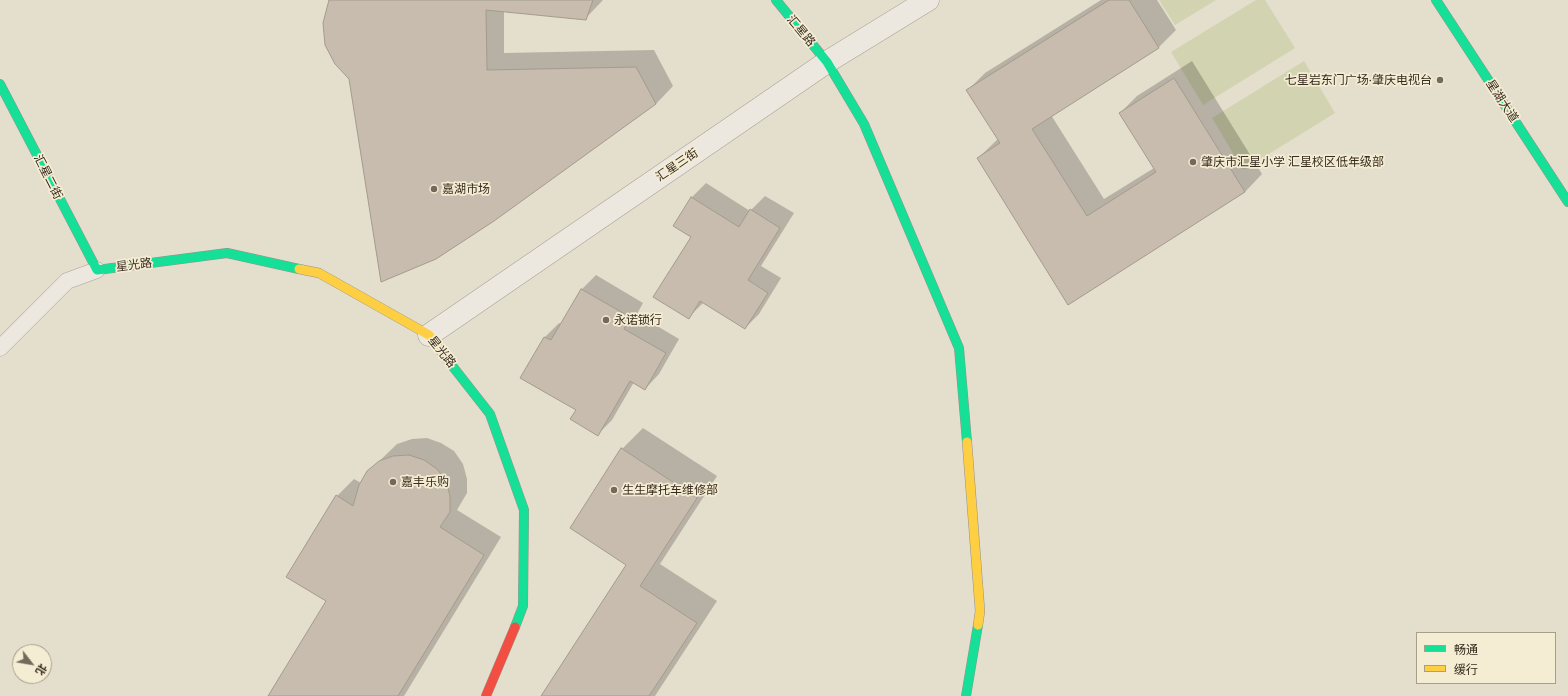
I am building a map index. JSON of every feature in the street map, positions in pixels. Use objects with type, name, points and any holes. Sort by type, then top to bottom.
[{"type":"street","name":"汇星路","points":[[776,0],[827,62],[864,124],[959,348],[980,611],[966,696]]},
{"type":"street","name":"汇星三街","points":[[429,335],[827,62],[928,0]]},
{"type":"street","name":"星湖大道","points":[[1436,0],[1568,202]]},
{"type":"street","name":"汇星二街","points":[[0,84],[97,270]]},
{"type":"street","name":"星光路","points":[[97,270],[227,253],[319,273],[429,335],[490,414],[524,510],[523,606],[486,696]]},
{"type":"lane","points":[[0,348],[67,281],[97,270]]},
{"type":"green space","points":[[1159,0],[1216,0],[1175,25]]},
{"type":"green space","points":[[1256,0],[1265,0],[1295,48],[1203,105],[1171,52]]},
{"type":"green space","points":[[1304,61],[1335,113],[1243,170],[1212,118]]},
{"type":"building","name":"嘉湖市场","points":[[329,0],[593,0],[586,20],[486,10],[487,70],[636,67],[656,104],[494,221],[436,259],[381,282],[349,79],[335,64],[325,45],[323,23]]},
{"type":"building","points":[[1109,0],[1129,0],[1159,48],[1032,129],[1087,216],[1156,172],[1119,113],[1174,78],[1245,192],[1068,305],[977,158],[1000,143],[966,90]]},
{"type":"building","points":[[691,197],[739,227],[750,209],[780,228],[748,280],[768,293],[745,329],[700,301],[689,319],[653,297],[691,237],[673,226]]},
{"type":"building","points":[[581,289],[630,317],[624,329],[666,353],[645,390],[630,381],[598,436],[570,419],[576,410],[520,378],[544,337],[551,340]]},
{"type":"building","points":[[621,448],[697,498],[640,586],[697,623],[649,696],[541,696],[626,565],[570,528]]},
{"type":"building","points":[[409,455],[424,460],[437,469],[446,481],[450,496],[450,512],[440,527],[484,555],[398,696],[268,696],[326,601],[286,577],[336,495],[353,506],[359,485],[367,471],[379,461],[393,456]]},
{"type":"traffic: fast","points":[[776,0],[827,62],[864,124],[959,348],[967,442]]},
{"type":"traffic: fast","points":[[1436,0],[1568,202]]},
{"type":"traffic: fast","points":[[0,84],[97,270],[227,253],[299,269]]},
{"type":"traffic: fast","points":[[450,363],[490,414],[524,510],[523,606],[515,627]]},
{"type":"traffic: fast","points":[[966,696],[978,625]]},
{"type":"traffic: slow","points":[[299,269],[319,273],[429,335],[450,363]]},
{"type":"traffic: slow","points":[[967,442],[980,611],[978,625]]},
{"type":"traffic: jam","points":[[486,696],[515,627]]},
{"type":"place","name":"七星岩东门广场·肇庆电视台","points":[[1440,80]]},
{"type":"place","name":"肇庆市汇星小学 汇星校区低年级部","points":[[1193,162]]},
{"type":"place","name":"嘉湖市场","points":[[434,189]]},
{"type":"place","name":"永诺锁行","points":[[606,320]]},
{"type":"place","name":"嘉丰乐购","points":[[393,482]]},
{"type":"place","name":"生生摩托车维修部","points":[[614,490]]}]
